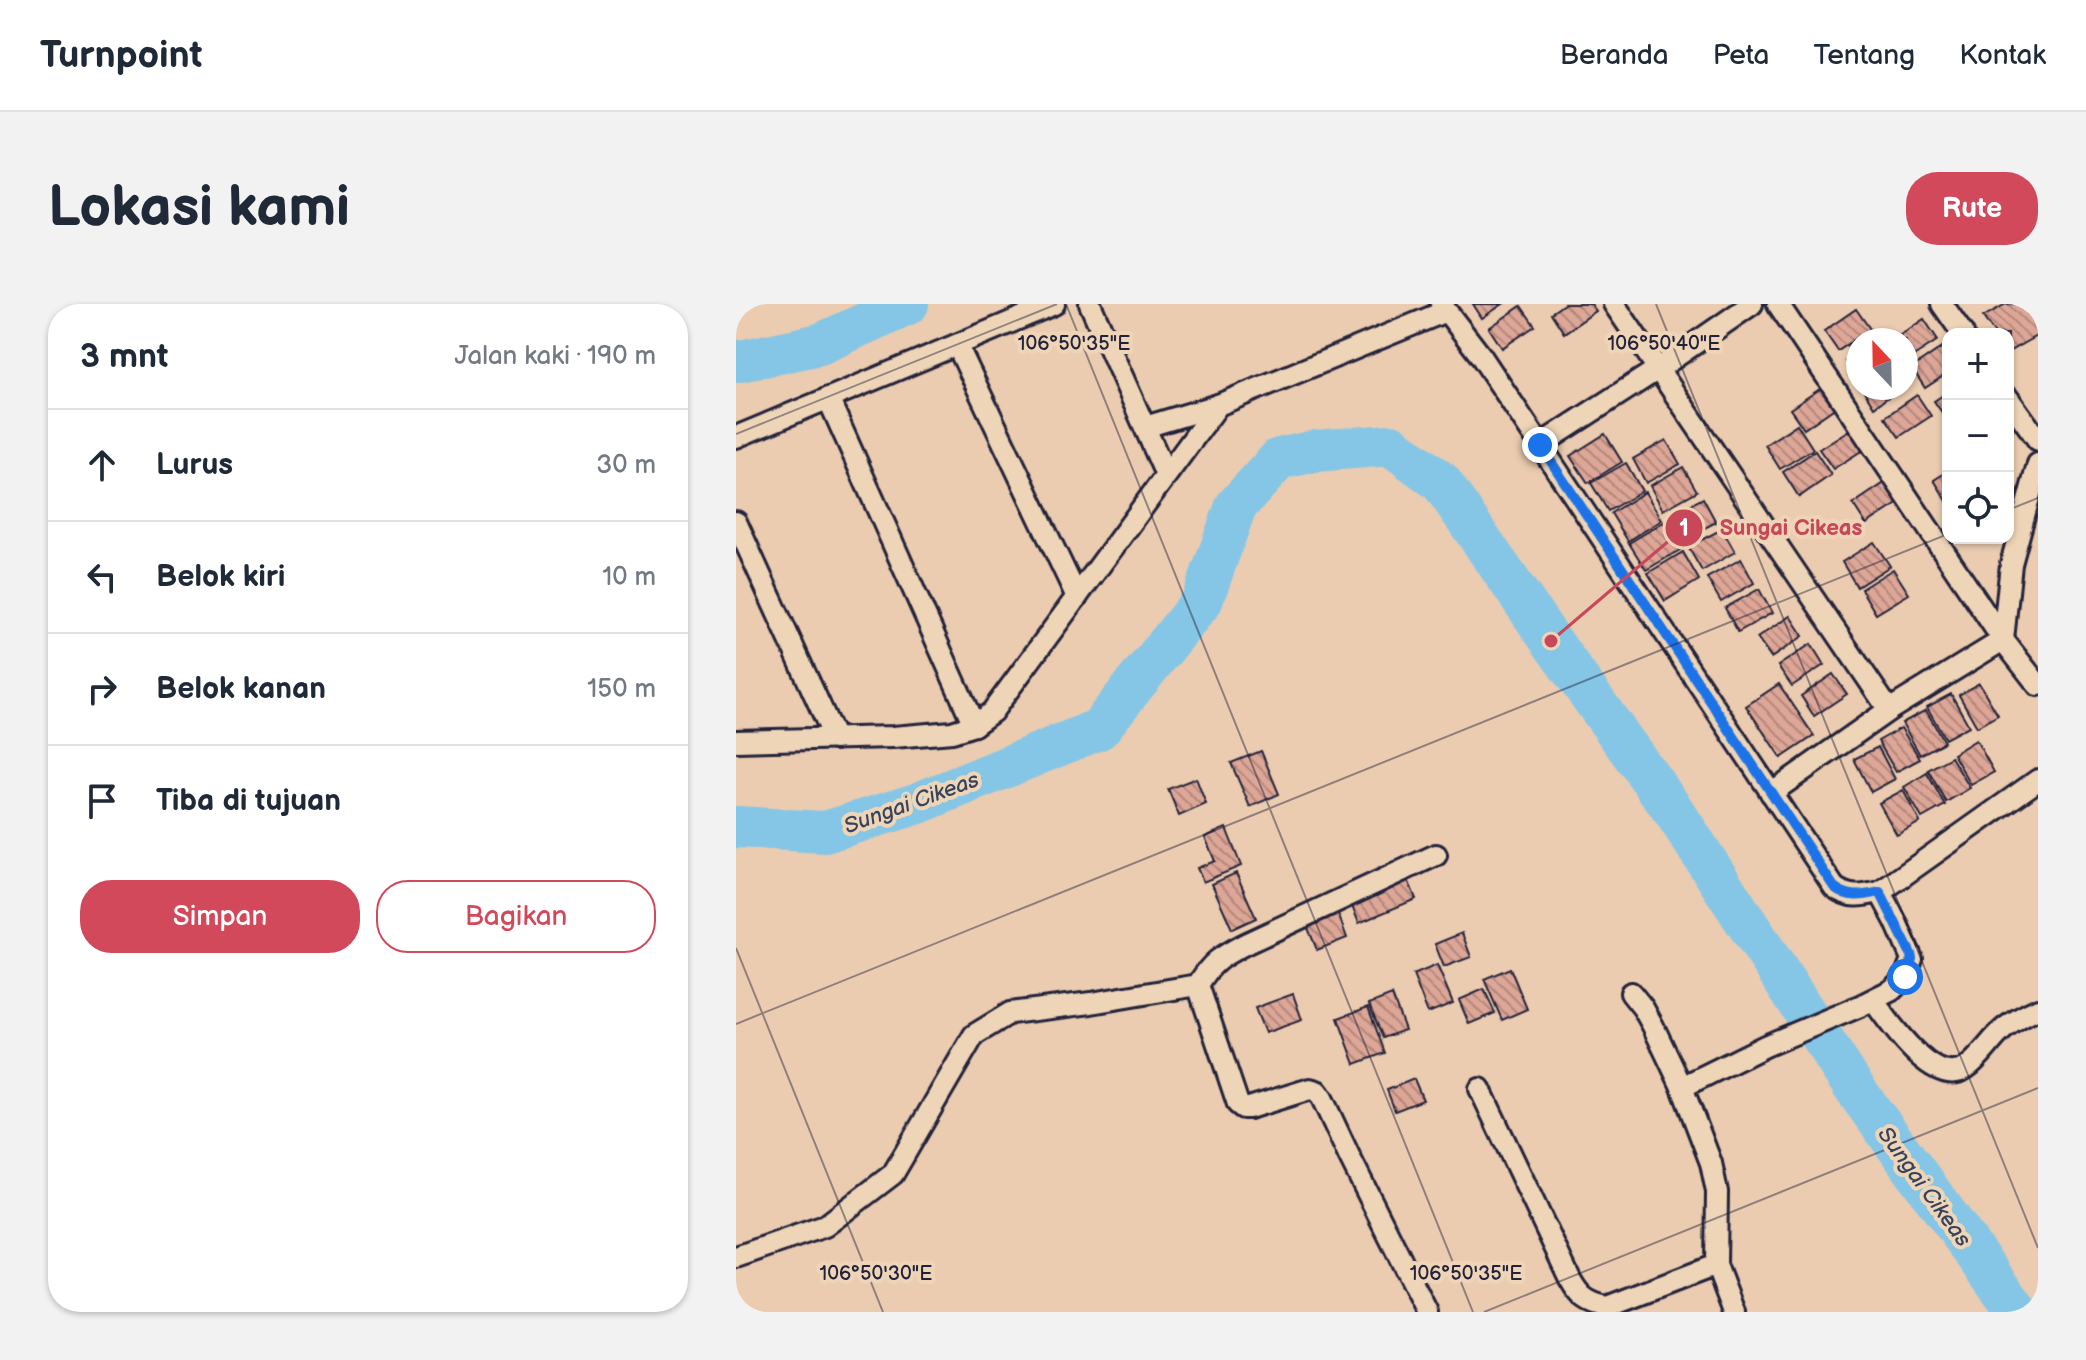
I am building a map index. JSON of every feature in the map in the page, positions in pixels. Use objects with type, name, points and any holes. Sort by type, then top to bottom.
[{"type":"street","points":[[736,437],[1054,304]]},
{"type":"street","points":[[1090,304],[1166,475]]},
{"type":"street","points":[[1614,304],[1889,710]]},
{"type":"street","points":[[1540,445],[1752,304]]},
{"type":"street","points":[[1778,304],[2003,640],[2038,685]]},
{"type":"street","points":[[1942,304],[1959,328]]},
{"type":"street","points":[[1145,427],[1253,392],[1444,307],[1481,356],[1834,887],[1841,893],[1853,896],[1880,892],[2038,780]]},
{"type":"street","points":[[957,345],[1077,597]]},
{"type":"street","points":[[828,398],[974,725]]},
{"type":"street","points":[[2009,400],[2038,440]]},
{"type":"street","points":[[736,741],[893,737],[952,732],[974,725],[992,712],[1218,405]]},
{"type":"street","points":[[2003,640],[2011,564],[2038,464]]},
{"type":"street","points":[[736,522],[835,739]]},
{"type":"street","points":[[1771,793],[1889,710],[2003,640]]},
{"type":"street","points":[[1427,1312],[1322,1098],[1317,1091],[1310,1089],[1249,1108],[1238,1104],[1198,985],[1206,971],[1221,957],[1436,855]]},
{"type":"street","points":[[1682,1087],[1765,1046],[1892,990],[1905,977],[1912,959],[1880,892]]},
{"type":"street","points":[[736,1257],[825,1226],[893,1174],[974,1035],[1010,1013],[1198,985]]},
{"type":"street","points":[[1631,993],[1653,1026],[1682,1087],[1711,1163],[1717,1192],[1716,1265],[1734,1312]]},
{"type":"street","points":[[1867,1003],[1923,1058],[1941,1071],[1953,1073],[1969,1067],[2005,1028],[2038,1009]]},
{"type":"street","points":[[1480,1089],[1570,1279],[1591,1304],[1607,1307],[1716,1265]]},
{"type":"building","points":[[1473,304],[1503,304],[1482,318]]},
{"type":"building","points":[[1564,304],[1591,304],[1596,311],[1564,333],[1551,313]]},
{"type":"building","points":[[2006,304],[2038,304],[2038,335],[2014,349],[2014,328],[1991,328],[1983,317]]},
{"type":"building","points":[[1521,306],[1535,326],[1502,348],[1489,328]]},
{"type":"building","points":[[1856,309],[1869,328],[1846,328],[1846,346],[1838,351],[1824,331]]},
{"type":"building","points":[[1924,319],[1938,340],[1918,353],[1918,328],[1911,328]]},
{"type":"building","points":[[1942,347],[1942,377],[1925,388],[1918,377],[1918,364]]},
{"type":"building","points":[[1823,387],[1836,407],[1804,429],[1790,409]]},
{"type":"building","points":[[1918,396],[1931,416],[1899,437],[1885,417],[1910,400],[1918,400]]},
{"type":"building","points":[[1942,396],[1942,412],[1934,401]]},
{"type":"building","points":[[1870,400],[1884,400],[1874,407]]},
{"type":"building","points":[[1797,424],[1813,449],[1780,469],[1765,445]]},
{"type":"building","points":[[1852,428],[1866,448],[1833,469],[1819,449]]},
{"type":"building","points":[[1605,434],[1622,462],[1588,483],[1570,456]]},
{"type":"building","points":[[1666,440],[1680,464],[1646,483],[1633,459]]},
{"type":"building","points":[[1815,451],[1831,475],[1799,497],[1783,472]]},
{"type":"building","points":[[1626,463],[1642,491],[1608,511],[1591,483]]},
{"type":"building","points":[[1683,467],[1697,491],[1663,510],[1650,486]]},
{"type":"building","points":[[1942,475],[1942,493],[1934,480]]},
{"type":"building","points":[[1886,482],[1899,503],[1866,524],[1853,504]]},
{"type":"building","points":[[1645,492],[1662,520],[1628,541],[1611,513]]},
{"type":"building","points":[[1703,498],[1716,522],[1682,540],[1669,516]]},
{"type":"building","points":[[1664,522],[1680,550],[1646,570],[1629,543]]},
{"type":"building","points":[[1722,529],[1735,552],[1702,571],[1688,547]]},
{"type":"building","points":[[1874,542],[1890,566],[1857,587],[1842,562]]},
{"type":"building","points":[[1683,552],[1699,580],[1665,601],[1648,573]]},
{"type":"building","points":[[1741,559],[1754,583],[1721,602],[1707,578]]},
{"type":"building","points":[[1893,569],[1909,594],[1876,614],[1861,589]]},
{"type":"building","points":[[1759,589],[1772,613],[1738,632],[1725,608]]},
{"type":"building","points":[[1790,616],[1803,636],[1771,658],[1757,638]]},
{"type":"building","points":[[1811,644],[1824,665],[1792,686],[1778,666]]},
{"type":"building","points":[[1833,674],[1847,694],[1814,716],[1801,696]]},
{"type":"building","points":[[1979,683],[1998,715],[1977,727],[1959,695]]},
{"type":"building","points":[[1779,684],[1814,736],[1781,758],[1746,706]]},
{"type":"building","points":[[1951,694],[1969,726],[1945,739],[1927,707]]},
{"type":"building","points":[[1926,710],[1944,742],[1920,755],[1902,723]]},
{"type":"building","points":[[1901,728],[1920,759],[1896,772],[1878,741]]},
{"type":"building","points":[[1976,740],[1994,772],[1971,785],[1953,754]]},
{"type":"building","points":[[1878,747],[1895,779],[1871,792],[1854,759]]},
{"type":"building","points":[[1261,751],[1279,794],[1250,807],[1231,763]]},
{"type":"building","points":[[1951,757],[1970,788],[1946,802],[1928,770]]},
{"type":"building","points":[[1927,773],[1945,805],[1922,818],[1904,787]]},
{"type":"building","points":[[1196,778],[1206,804],[1179,816],[1168,789]]},
{"type":"building","points":[[1903,790],[1920,822],[1897,835],[1879,803]]},
{"type":"building","points":[[1226,828],[1241,866],[1203,882],[1197,868],[1215,861],[1205,837]]},
{"type":"building","points":[[1236,873],[1256,918],[1232,929],[1212,884]]},
{"type":"building","points":[[1406,875],[1416,899],[1359,923],[1349,899]]},
{"type":"building","points":[[1337,911],[1347,938],[1317,950],[1306,923]]},
{"type":"building","points":[[1462,933],[1471,957],[1444,967],[1435,944]]},
{"type":"building","points":[[1437,965],[1453,1003],[1428,1013],[1413,975]]},
{"type":"building","points":[[1510,968],[1527,1009],[1502,1020],[1484,979]]},
{"type":"building","points":[[1484,989],[1495,1013],[1469,1024],[1459,1000]]},
{"type":"building","points":[[1293,994],[1302,1020],[1265,1033],[1255,1008]]},
{"type":"building","points":[[1392,995],[1405,1030],[1383,1038],[1369,1004]]},
{"type":"building","points":[[1368,1007],[1385,1053],[1355,1064],[1338,1018]]},
{"type":"building","points":[[1414,1079],[1423,1100],[1395,1111],[1387,1090]]},
{"type":"waterway","name":"Sungai Cikeas","points":[[736,362],[820,344],[908,304]]},
{"type":"waterway","name":"Sungai Cikeas","points":[[736,827],[825,832],[916,804],[1099,729],[1202,601],[1236,506],[1279,459],[1315,451],[1391,445],[1441,482],[1675,813],[1855,1089],[2018,1312]]},
{"type":"place","name":"Sungai Cikeas","points":[[1551,641]]},
{"type":"route","points":[[1540,445],[1834,887],[1841,893],[1853,896],[1880,892],[1911,954],[1905,977]]}]
